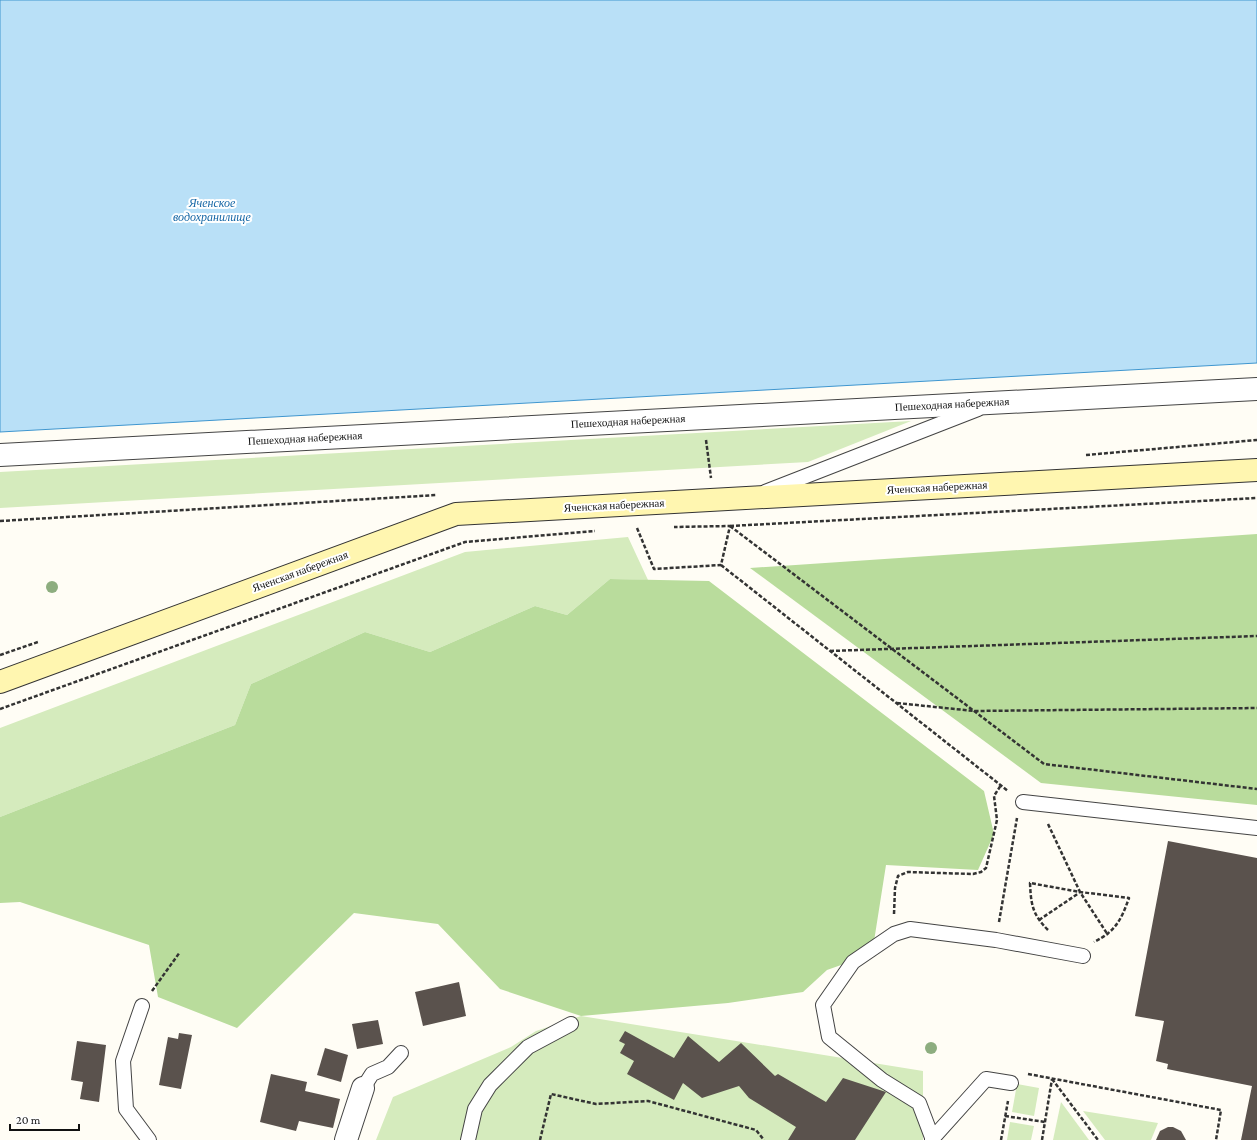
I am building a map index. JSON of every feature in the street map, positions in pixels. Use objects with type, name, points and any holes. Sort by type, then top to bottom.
[{"type":"street","name":"Пешеходная набережная","points":[[0,454],[1257,389]]},
{"type":"street","name":"Яченская набережная","points":[[0,682],[456,514],[1257,470]]},
{"type":"street","points":[[346,1140],[363,1088]]},
{"type":"lane","points":[[752,498],[814,472],[995,402]]},
{"type":"lane","points":[[1023,802],[1257,828]]},
{"type":"lane","points":[[1011,1084],[986,1078],[932,1139],[919,1103],[882,1080],[829,1038],[822,1005],[853,962],[894,934],[910,929],[996,940],[1083,956]]},
{"type":"lane","points":[[142,1006],[123,1061],[126,1109],[149,1140]]},
{"type":"lane","points":[[468,1140],[475,1109],[490,1085],[528,1047],[571,1024]]},
{"type":"lane","points":[[363,1088],[372,1074],[388,1067],[402,1053]]},
{"type":"path","points":[[703,417],[711,478]]},
{"type":"path","points":[[0,521],[438,495]]},
{"type":"path","points":[[667,527],[730,526],[1257,498]]},
{"type":"path","points":[[721,565],[730,526]]},
{"type":"path","points":[[730,526],[1044,764],[1257,788]]},
{"type":"path","points":[[629,528],[644,528]]},
{"type":"path","points":[[637,528],[654,568],[721,565],[1047,822],[1080,892],[1108,935]]},
{"type":"path","points":[[0,709],[465,542],[598,531]]},
{"type":"path","points":[[830,651],[1257,636]]},
{"type":"path","points":[[897,703],[974,711],[1257,708]]},
{"type":"path","points":[[894,934],[895,888],[898,876],[908,872],[973,874],[981,872],[986,868],[998,820],[994,796],[1001,785]]},
{"type":"path","points":[[996,940],[1014,825],[1023,802]]},
{"type":"path","points":[[1058,951],[1052,935],[1039,920],[1030,904],[1030,883],[1080,892],[1129,898],[1122,918],[1108,935],[1091,944],[1083,956]]},
{"type":"path","points":[[1039,920],[1080,892]]},
{"type":"path","points":[[142,1006],[180,952]]},
{"type":"path","points":[[1001,1140],[1013,1071],[1221,1110],[1216,1140]]},
{"type":"path","points":[[1042,1140],[1052,1079]]},
{"type":"path","points":[[1052,1079],[1098,1140]]},
{"type":"path","points":[[540,1140],[551,1094],[596,1104],[648,1101],[756,1130],[764,1140]]},
{"type":"path","points":[[1005,1116],[1045,1122]]},
{"type":"green space","points":[[911,421],[808,462],[0,508],[0,472]]},
{"type":"green space","points":[[1257,534],[1257,805],[1041,783],[750,568]]},
{"type":"green space","points":[[628,537],[648,580],[610,579],[567,615],[535,606],[430,652],[365,632],[251,684],[235,725],[0,817],[0,728],[465,552]]},
{"type":"green space","points":[[610,579],[709,581],[984,791],[994,834],[978,870],[886,865],[872,954],[827,970],[803,992],[728,1003],[581,1016],[500,989],[438,924],[354,913],[237,1028],[158,997],[149,945],[20,902],[0,903],[0,817],[235,725],[251,684],[365,632],[430,652],[535,606],[567,615]]},
{"type":"green space","points":[[581,1016],[923,1071],[923,1140],[376,1140],[393,1097],[511,1047],[536,1031]]},
{"type":"green space","points":[[1017,1084],[1039,1088],[1034,1116],[1012,1112]]},
{"type":"green space","points":[[1061,1102],[1089,1140],[1053,1140]]},
{"type":"green space","points":[[1083,1111],[1158,1123],[1151,1140],[1105,1140]]},
{"type":"green space","points":[[1010,1122],[1034,1126],[1031,1140],[1007,1140]]},
{"type":"water","name":"Яченское водохранилище","points":[[0,0],[1257,0],[1257,363],[0,432]]},
{"type":"building","points":[[1168,841],[1257,858],[1257,1140],[1241,1140],[1252,1086],[1167,1069],[1168,1064],[1156,1061],[1164,1021],[1135,1016]]},
{"type":"building","points":[[459,982],[466,1016],[423,1026],[415,992]]},
{"type":"building","points":[[378,1020],[383,1044],[357,1049],[352,1024]]},
{"type":"building","points":[[625,1031],[674,1058],[688,1036],[719,1062],[741,1043],[775,1076],[778,1074],[826,1102],[843,1078],[886,1092],[855,1140],[788,1140],[796,1127],[749,1098],[739,1086],[702,1098],[683,1083],[674,1100],[627,1074],[634,1061],[620,1053],[625,1044],[619,1041]]},
{"type":"building","points":[[179,1033],[192,1035],[181,1089],[159,1085],[168,1037],[178,1039]]},
{"type":"building","points":[[77,1041],[106,1045],[99,1102],[80,1099],[83,1082],[71,1080]]},
{"type":"building","points":[[325,1048],[348,1055],[341,1082],[317,1075]]},
{"type":"building","points":[[271,1074],[307,1082],[305,1091],[340,1099],[333,1128],[299,1121],[296,1131],[260,1122]]},
{"type":"building","points":[[1168,1127],[1173,1127],[1181,1131],[1186,1140],[1156,1140],[1160,1131]]}]
